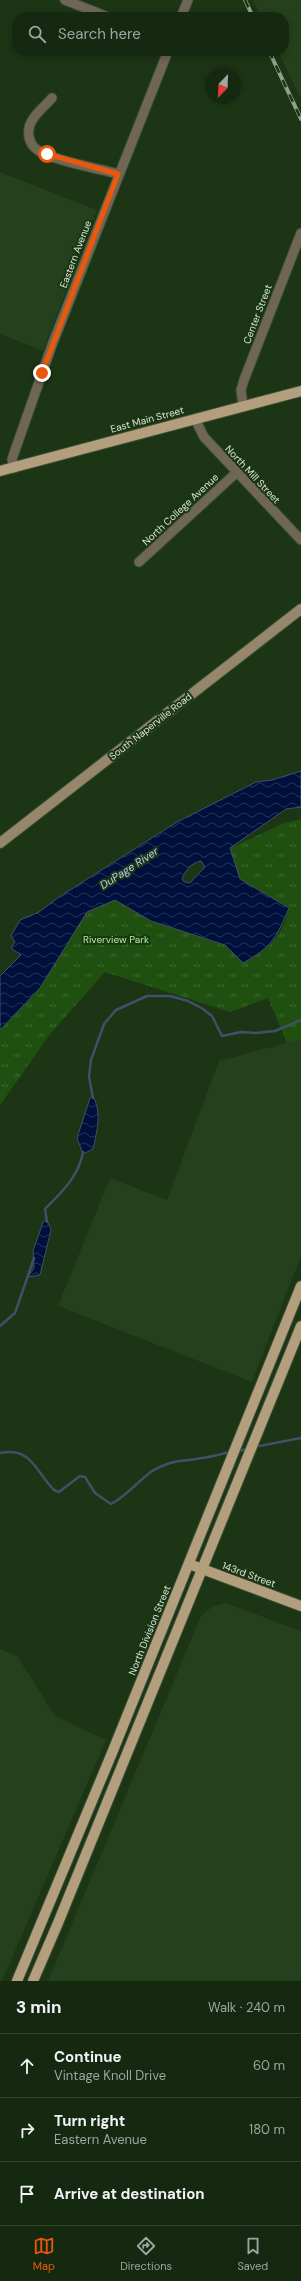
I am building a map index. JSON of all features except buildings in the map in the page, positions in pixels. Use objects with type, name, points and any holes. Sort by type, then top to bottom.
[{"type":"main road","name":"East Main Street","points":[[0,471],[301,391]]},
{"type":"main road","name":"South Naperville Road","points":[[0,843],[301,609]]},
{"type":"main road","name":"North Division Street","points":[[17,1981],[189,1564],[301,1286]]},
{"type":"main road","points":[[33,1981],[203,1570],[301,1326]]},
{"type":"main road","points":[[278,1343],[292,1348]]},
{"type":"main road","name":"143rd Street","points":[[189,1564],[301,1606]]},
{"type":"street","points":[[66,0],[96,12]]},
{"type":"street","points":[[183,12],[188,0]]},
{"type":"street","name":"Eastern Avenue","points":[[14,468],[12,459],[16,445],[52,345],[118,174],[166,56]]},
{"type":"street","points":[[52,98],[33,118],[29,128],[29,137],[35,148],[47,154],[118,174]]},
{"type":"street","name":"Center Street","points":[[243,406],[241,390],[244,380],[301,233]]},
{"type":"street","name":"North Mill Street","points":[[195,419],[204,437],[301,540]]},
{"type":"street","name":"North College Avenue","points":[[139,562],[236,472]]},
{"type":"shaded area","points":[[253,0],[301,0],[301,99],[280,56],[289,56],[289,12],[259,12]]},
{"type":"shaded area","points":[[0,172],[97,210],[43,351],[0,334]]},
{"type":"shaded area","points":[[301,1039],[301,1256],[252,1382],[58,1306],[110,1178],[167,1200],[219,1061]]},
{"type":"shaded area","points":[[226,1603],[301,1631],[301,1981],[48,1981],[201,1616],[213,1606]]},
{"type":"shaded area","points":[[0,1649],[17,1656],[55,1716],[106,1740],[2,1981],[0,1981]]},
{"type":"green space","name":"Riverview Park","points":[[301,819],[301,1039],[287,1043],[268,998],[230,1012],[105,972],[51,1033],[0,1105],[0,1031],[47,973],[87,912],[115,900],[225,945],[243,963],[260,953],[273,942],[283,927],[289,908],[249,887],[240,879],[230,848],[284,823]]},
{"type":"water","name":"DuPage River","points":[[301,771],[301,807],[286,809],[230,848],[240,879],[289,908],[272,941],[261,952],[243,963],[225,945],[151,921],[115,900],[87,912],[40,988],[0,1030],[0,976],[21,955],[11,948],[15,942],[11,936],[20,920],[39,912],[59,897],[177,822],[256,782],[272,780]],"holes":[[[201,861],[205,867],[190,883],[184,882],[182,878],[192,865]]]},
{"type":"water","points":[[93,1096],[96,1102],[98,1115],[97,1129],[93,1149],[83,1154],[77,1138],[90,1098]]},
{"type":"water","points":[[47,1220],[51,1230],[40,1275],[28,1277],[34,1268],[33,1251],[43,1222]]},
{"type":"waterway","points":[[93,1098],[89,1077],[91,1060],[104,1024],[116,1010],[147,996],[170,996],[188,1001],[212,1016],[222,1036],[241,1032],[256,1033],[275,1031],[301,1020]]},
{"type":"waterway","points":[[47,1222],[45,1209],[74,1176],[78,1169],[83,1152]]},
{"type":"waterway","points":[[0,1326],[15,1313],[34,1258]]},
{"type":"waterway","points":[[254,1447],[301,1438]]},
{"type":"waterway","points":[[237,1451],[248,1449]]},
{"type":"waterway","points":[[0,1453],[11,1452],[26,1457],[32,1462],[54,1490],[59,1492],[80,1476],[85,1477],[95,1493],[111,1504],[122,1497],[152,1471],[165,1464],[230,1452]]},
{"type":"railway","points":[[245,0],[251,12]]},
{"type":"railway","points":[[271,56],[301,119]]},
{"type":"route","points":[[42,373],[118,174],[47,154]]}]
